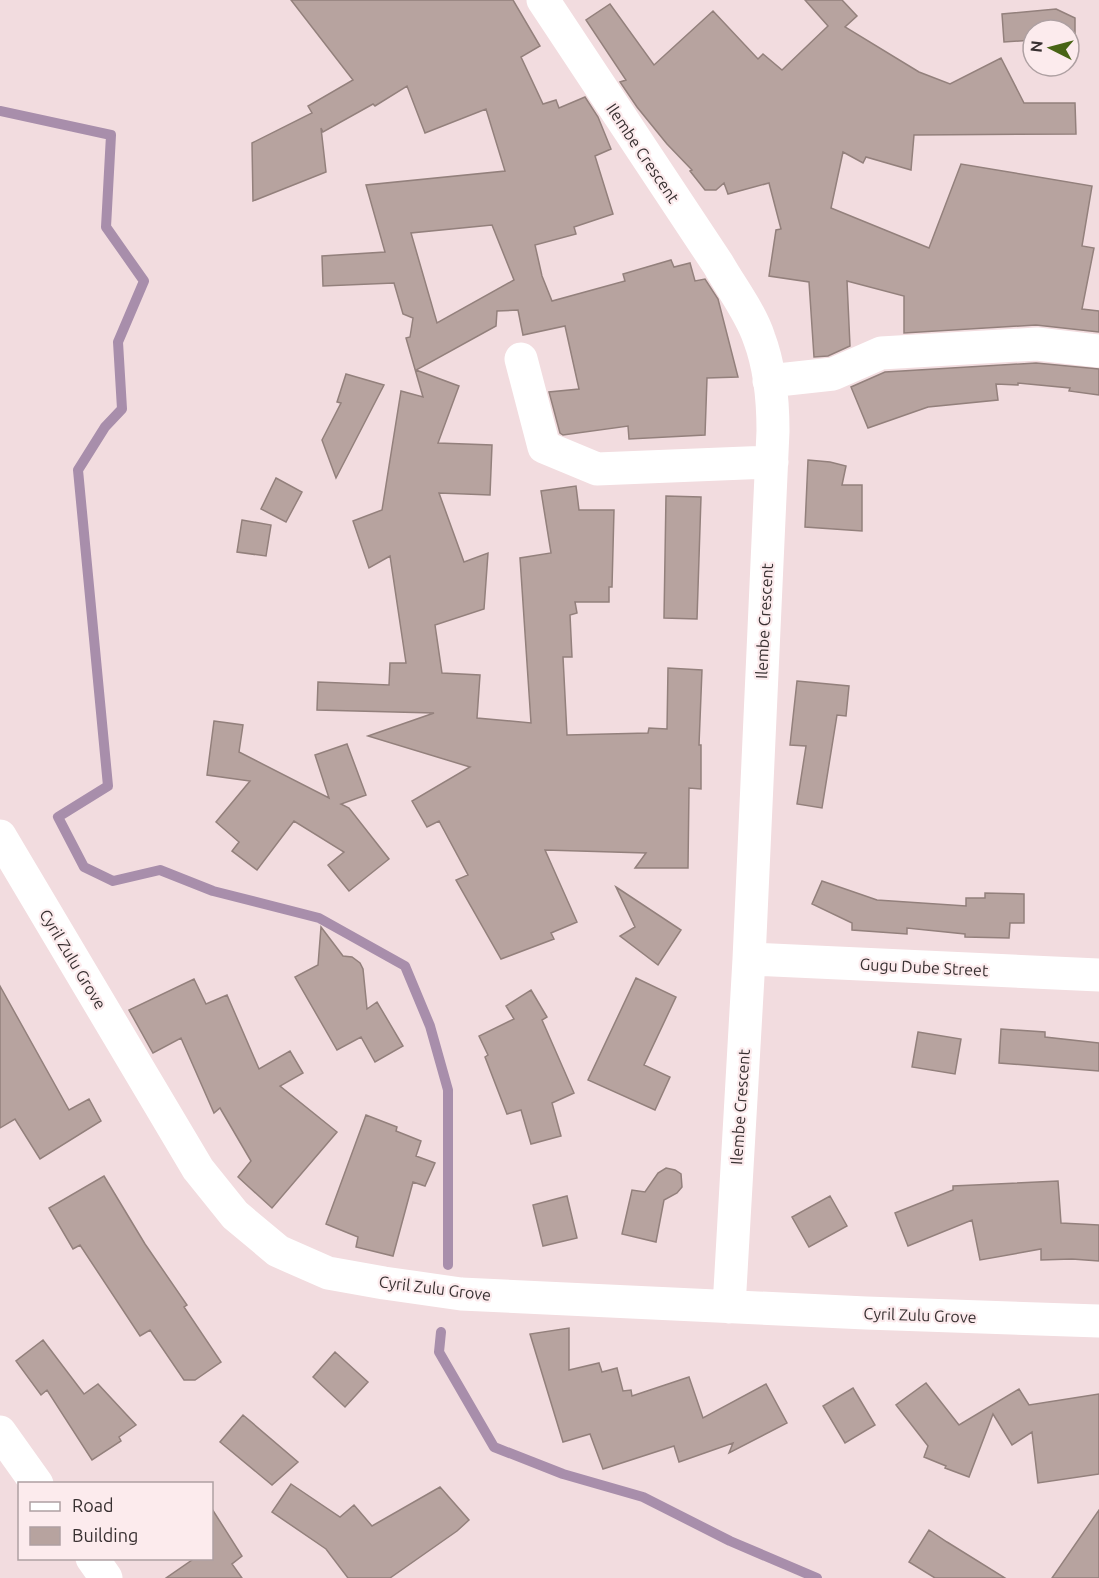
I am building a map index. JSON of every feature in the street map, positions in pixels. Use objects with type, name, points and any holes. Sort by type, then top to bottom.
[{"type":"street","name":"Ilembe Crescent","points":[[543,0],[718,264],[759,338],[772,395],[772,462],[749,959],[729,1307]]},
{"type":"street","points":[[769,381],[833,374],[881,353],[1037,344],[1099,351]]},
{"type":"street","points":[[521,359],[544,447],[597,469],[772,462]]},
{"type":"street","name":"Cyril Zulu Grove","points":[[0,836],[198,1169],[235,1215],[278,1251],[328,1273],[461,1294],[1099,1321]]},
{"type":"street","name":"Gugu Dube Street","points":[[749,959],[1099,975]]},
{"type":"street","points":[[0,1432],[36,1482]]},
{"type":"street","points":[[93,1560],[106,1578]]},
{"type":"building","points":[[291,0],[513,0],[540,46],[521,57],[543,104],[556,100],[559,108],[585,97],[598,117],[611,149],[595,156],[613,214],[574,227],[576,234],[535,245],[542,276],[552,301],[625,281],[623,274],[671,260],[674,267],[690,263],[695,281],[705,279],[718,299],[738,377],[707,378],[705,435],[629,439],[628,426],[563,435],[560,433],[549,392],[579,389],[565,326],[523,335],[518,310],[497,311],[496,326],[416,370],[459,386],[438,443],[492,445],[490,495],[439,493],[464,562],[488,553],[484,609],[435,625],[442,673],[480,675],[477,718],[531,723],[520,558],[551,553],[541,491],[576,486],[579,510],[614,510],[612,587],[609,587],[609,602],[575,602],[577,613],[570,615],[572,657],[563,657],[567,735],[648,733],[649,728],[667,729],[668,668],[702,670],[699,745],[701,745],[701,789],[689,788],[688,868],[635,868],[646,853],[545,850],[577,922],[551,933],[554,939],[501,959],[456,880],[468,875],[439,821],[427,827],[412,801],[470,767],[368,736],[434,713],[317,710],[318,682],[389,685],[390,663],[406,663],[390,556],[369,568],[353,521],[382,510],[401,391],[423,397],[406,338],[410,337],[413,318],[403,314],[394,283],[323,286],[322,256],[385,252],[366,185],[505,171],[486,109],[425,133],[407,86],[375,106],[373,104],[323,132],[321,128],[326,172],[253,201],[252,143],[312,113],[308,106],[353,80]],"holes":[[[492,225],[514,280],[437,323],[411,233]]]},
{"type":"building","points":[[805,0],[842,0],[857,16],[845,27],[919,72],[950,84],[1001,58],[1024,103],[1075,103],[1076,134],[914,135],[911,170],[866,157],[863,163],[843,152],[831,208],[929,248],[961,164],[1092,186],[1082,246],[1094,248],[1082,309],[1099,311],[1099,332],[1036,325],[904,333],[904,296],[847,281],[850,346],[828,356],[814,357],[809,282],[769,276],[776,230],[781,229],[769,183],[728,194],[724,183],[716,190],[705,190],[690,171],[692,170],[637,107],[620,82],[626,80],[586,20],[610,4],[654,65],[713,11],[758,59],[763,54],[782,70],[828,26]]},
{"type":"building","points":[[1056,9],[1075,18],[1021,18],[1021,41],[1004,42],[1002,14]]},
{"type":"building","points":[[1036,363],[1099,369],[1099,395],[1069,391],[1070,388],[1018,383],[1018,385],[996,384],[998,400],[928,407],[868,428],[851,387],[885,372]]},
{"type":"building","points":[[346,374],[384,385],[336,478],[322,440],[341,403],[337,402]]},
{"type":"building","points":[[808,460],[846,466],[842,485],[862,485],[862,531],[805,527]]},
{"type":"building","points":[[276,478],[302,492],[286,522],[261,509]]},
{"type":"building","points":[[666,496],[701,497],[697,619],[664,618]]},
{"type":"building","points":[[242,520],[271,525],[266,556],[237,552]]},
{"type":"building","points":[[797,681],[849,686],[846,716],[837,715],[822,808],[797,804],[806,746],[790,745]]},
{"type":"building","points":[[214,721],[243,725],[239,752],[329,798],[315,755],[347,744],[366,795],[341,804],[349,808],[389,859],[349,891],[328,865],[344,852],[294,821],[257,870],[232,851],[239,842],[216,822],[250,781],[207,775]]},
{"type":"building","points":[[822,881],[877,900],[966,906],[966,898],[985,898],[985,893],[1024,894],[1024,923],[1010,923],[1009,938],[965,937],[965,934],[907,928],[907,934],[852,930],[852,923],[812,904]]},
{"type":"building","points":[[616,887],[681,930],[658,965],[620,936],[635,927]]},
{"type":"building","points":[[321,927],[343,956],[352,957],[360,963],[363,969],[367,1009],[377,1002],[403,1046],[375,1062],[361,1037],[337,1050],[295,977],[318,965]]},
{"type":"building","points":[[636,978],[676,997],[644,1065],[670,1077],[655,1110],[588,1080]]},
{"type":"building","points":[[194,979],[206,1004],[227,995],[259,1069],[290,1051],[303,1073],[280,1086],[337,1132],[272,1208],[238,1177],[251,1161],[220,1108],[214,1113],[181,1038],[153,1053],[129,1010]]},
{"type":"building","points":[[0,986],[69,1110],[89,1099],[101,1121],[40,1159],[15,1119],[0,1128]]},
{"type":"building","points":[[531,990],[547,1017],[542,1020],[574,1093],[552,1103],[561,1136],[531,1144],[521,1110],[507,1114],[485,1057],[488,1055],[479,1036],[514,1019],[506,1006]]},
{"type":"building","points":[[1001,1029],[1045,1032],[1045,1037],[1099,1043],[1099,1071],[999,1063]]},
{"type":"building","points":[[918,1032],[961,1039],[955,1074],[912,1067]]},
{"type":"building","points":[[366,1115],[397,1127],[396,1131],[421,1141],[416,1156],[435,1163],[425,1186],[413,1182],[393,1256],[356,1247],[358,1237],[326,1224]]},
{"type":"building","points":[[666,1168],[681,1174],[682,1187],[677,1193],[664,1200],[656,1242],[622,1234],[632,1190],[645,1192],[658,1173]]},
{"type":"building","points":[[104,1176],[145,1244],[187,1305],[184,1307],[221,1362],[195,1380],[184,1380],[150,1330],[140,1336],[80,1245],[73,1249],[49,1208]]},
{"type":"building","points":[[1058,1181],[1061,1223],[1099,1225],[1099,1261],[1041,1260],[1041,1249],[980,1260],[972,1220],[908,1246],[895,1213],[953,1190],[953,1186]]},
{"type":"building","points":[[567,1196],[577,1238],[543,1246],[533,1205]]},
{"type":"building","points":[[830,1196],[847,1226],[809,1247],[792,1217]]},
{"type":"building","points":[[569,1328],[569,1370],[599,1363],[602,1372],[617,1368],[623,1391],[631,1390],[632,1396],[689,1377],[703,1418],[766,1384],[787,1423],[729,1453],[733,1443],[679,1462],[674,1446],[603,1469],[590,1434],[563,1442],[530,1334]]},
{"type":"building","points":[[43,1340],[84,1394],[98,1384],[136,1425],[119,1437],[121,1441],[92,1460],[47,1390],[41,1395],[16,1361]]},
{"type":"building","points":[[335,1352],[368,1382],[345,1407],[313,1377]]},
{"type":"building","points":[[926,1383],[959,1425],[1019,1389],[1029,1405],[1099,1394],[1099,1474],[1038,1483],[1032,1432],[1012,1445],[993,1414],[969,1477],[924,1457],[928,1446],[896,1405]]},
{"type":"building","points":[[853,1388],[875,1425],[845,1443],[823,1406]]},
{"type":"building","points":[[243,1415],[298,1462],[272,1485],[220,1442]]},
{"type":"building","points":[[291,1484],[340,1517],[354,1505],[372,1526],[440,1487],[469,1520],[390,1578],[348,1578],[326,1549],[272,1512]]},
{"type":"building","points":[[1099,1510],[1099,1578],[1052,1578]]},
{"type":"building","points":[[213,1511],[242,1556],[232,1564],[242,1578],[166,1578],[192,1560],[213,1560]]},
{"type":"building","points":[[929,1530],[1005,1578],[935,1578],[909,1562]]},
{"type":"waterway","points":[[0,111],[111,135],[106,227],[144,281],[118,342],[122,409],[105,427],[78,470],[108,786],[58,817],[84,867],[113,881],[160,870],[213,891],[319,918],[405,966],[430,1026],[448,1090],[448,1265]]},
{"type":"waterway","points":[[441,1332],[439,1352],[494,1447],[563,1474],[643,1497],[730,1541],[817,1578]]}]
